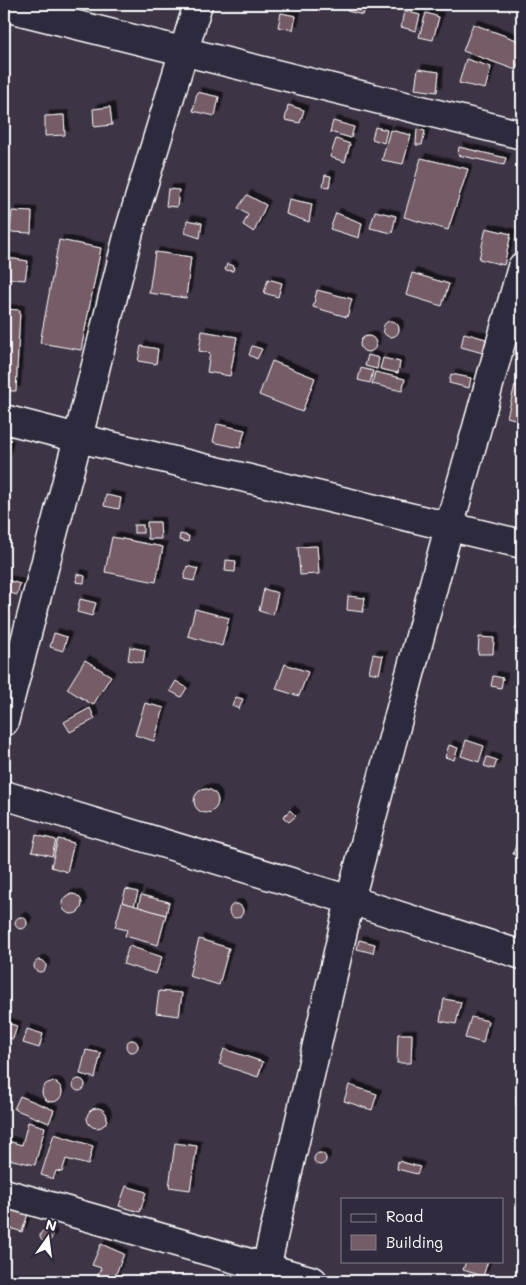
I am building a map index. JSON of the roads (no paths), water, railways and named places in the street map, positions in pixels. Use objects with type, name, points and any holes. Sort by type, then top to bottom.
[{"type":"street","points":[[4,722],[78,438],[129,232],[198,4]]},
{"type":"street","points":[[4,6],[522,135]]},
{"type":"street","points":[[264,1274],[350,900],[449,526],[522,267]]},
{"type":"street","points":[[4,419],[522,544]]},
{"type":"street","points":[[4,795],[350,900],[522,955]]},
{"type":"street","points":[[4,1193],[264,1274],[313,1281]]}]
